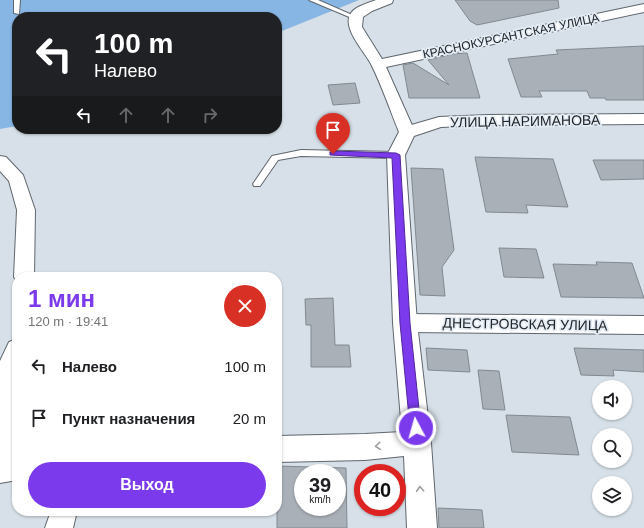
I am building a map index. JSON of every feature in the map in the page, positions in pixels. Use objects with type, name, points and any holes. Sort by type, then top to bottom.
[{"type":"street","points":[[387,0],[367,8],[356,16],[355,23],[378,64],[407,132],[396,155],[405,323],[417,443],[422,528]]},
{"type":"street","name":"КРАСНОКУРСАНТСКАЯ УЛИЦА","points":[[378,64],[644,8]]},
{"type":"street","name":"УЛИЦА НАРИМАНОВА","points":[[407,132],[439,122],[489,120],[644,119]]},
{"type":"street","points":[[0,161],[17,179],[26,210],[24,272]]},
{"type":"street","name":"ДНЕСТРОВСКАЯ УЛИЦА","points":[[405,323],[644,325]]},
{"type":"street","points":[[5,470],[4,378],[12,360]]},
{"type":"street","points":[[282,448],[366,447],[417,443]]},
{"type":"street","points":[[59,528],[63,516]]},
{"type":"lane","points":[[16,12],[17,0]]},
{"type":"lane","points":[[312,0],[355,23]]},
{"type":"lane","points":[[257,184],[275,158],[301,153],[396,155]]},
{"type":"shaded area","points":[[0,0],[359,0],[282,31],[282,12],[12,12],[12,127],[0,129]]},
{"type":"building","points":[[455,0],[558,0],[559,8],[477,25],[470,21]]},
{"type":"building","points":[[644,46],[644,100],[606,100],[605,98],[590,98],[587,91],[539,91],[542,97],[521,97],[508,59],[558,54],[556,50]]},
{"type":"building","points":[[467,53],[480,98],[409,98],[403,65],[413,63],[449,85],[428,60],[452,54]]},
{"type":"building","points":[[355,83],[360,103],[333,105],[328,85]]},
{"type":"building","points":[[475,157],[553,159],[568,207],[526,205],[528,213],[486,212]]},
{"type":"building","points":[[593,160],[644,160],[644,179],[601,180]]},
{"type":"building","points":[[411,168],[443,169],[454,250],[442,267],[445,296],[420,295]]},
{"type":"building","points":[[499,248],[536,249],[544,278],[504,277]]},
{"type":"building","points":[[596,262],[632,263],[644,298],[561,297],[553,264],[597,265]]},
{"type":"building","points":[[333,298],[335,345],[349,345],[351,367],[311,367],[311,325],[306,325],[305,299]]},
{"type":"building","points":[[426,348],[467,350],[470,372],[428,370]]},
{"type":"building","points":[[574,348],[644,350],[644,372],[613,370],[614,376],[581,375]]},
{"type":"building","points":[[478,370],[499,371],[505,410],[483,409]]},
{"type":"building","points":[[506,415],[570,417],[579,455],[512,452]]},
{"type":"building","points":[[282,466],[294,466],[294,516],[346,516],[346,468],[347,528],[277,528],[277,516],[282,516]]},
{"type":"building","points":[[438,508],[482,510],[484,528],[439,528]]},
{"type":"route","points":[[333,154],[396,155],[405,323],[416,428]]}]
